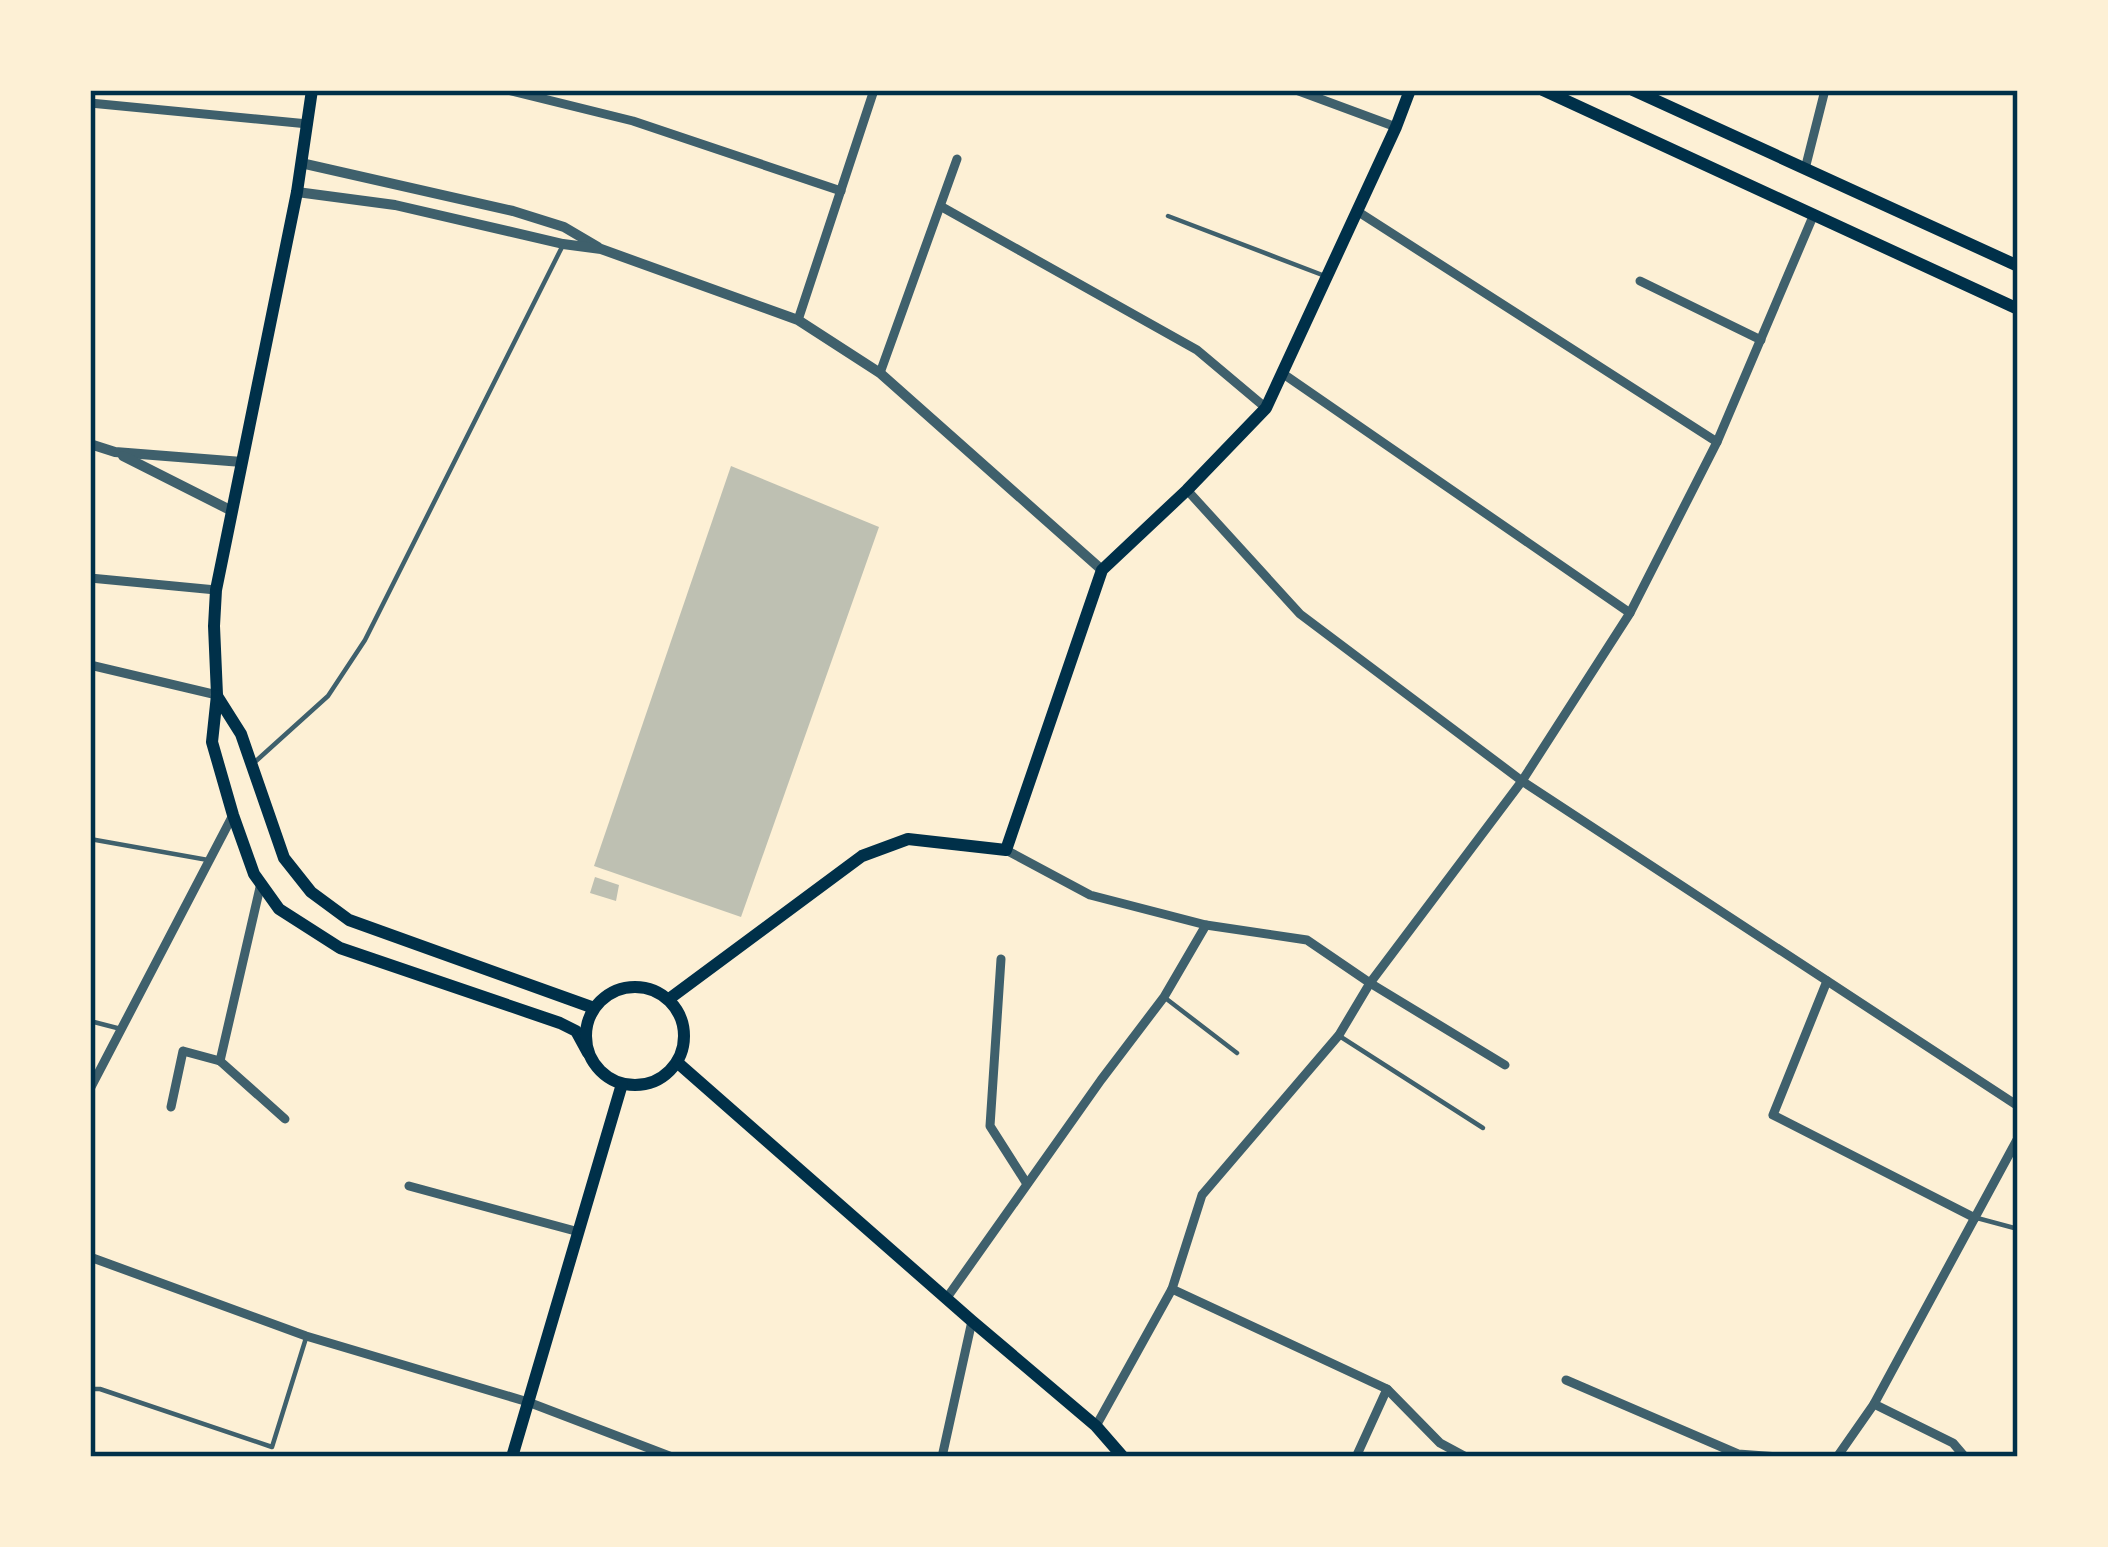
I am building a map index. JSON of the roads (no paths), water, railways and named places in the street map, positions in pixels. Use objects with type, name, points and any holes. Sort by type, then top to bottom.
[{"type":"main road","points":[[312,90],[297,192],[216,590],[217,695],[212,742],[254,874],[279,909],[340,948],[560,1023],[576,1031],[588,1053],[596,1067],[622,1084],[654,1082],[678,1063],[685,1029],[680,1013],[655,990],[621,989],[594,1008],[587,1022],[588,1053]]},
{"type":"main road","points":[[669,1000],[862,856],[908,839],[1006,850],[1102,570],[1266,408],[1410,90]]},
{"type":"main road","points":[[1543,90],[2018,310]]},
{"type":"main road","points":[[1633,90],[2018,266]]},
{"type":"main road","points":[[217,695],[241,734],[284,858],[311,892],[350,920],[594,1008]]},
{"type":"main road","points":[[678,1063],[1096,1426],[1123,1457]]},
{"type":"main road","points":[[512,1457],[622,1084]]},
{"type":"street","points":[[508,90],[633,122],[841,191]]},
{"type":"street","points":[[798,320],[874,90]]},
{"type":"street","points":[[1296,90],[1396,127]]},
{"type":"street","points":[[1805,169],[1825,90]]},
{"type":"street","points":[[90,103],[308,124]]},
{"type":"street","points":[[880,373],[957,159]]},
{"type":"street","points":[[301,164],[513,211],[564,227],[601,249],[798,320],[880,373],[1102,570]]},
{"type":"street","points":[[297,192],[395,205],[601,249]]},
{"type":"street","points":[[942,207],[1197,350],[1266,408]]},
{"type":"street","points":[[1357,212],[1718,442]]},
{"type":"street","points":[[1096,1426],[1172,1289],[1202,1195],[1339,1035],[1370,983],[1522,781],[1630,614],[1718,442],[1814,214]]},
{"type":"street","points":[[1640,281],[1760,340]]},
{"type":"street","points":[[1282,373],[1630,614]]},
{"type":"street","points":[[90,444],[232,511]]},
{"type":"street","points":[[115,452],[242,462]]},
{"type":"street","points":[[1187,490],[1300,614],[1522,781],[2018,1106]]},
{"type":"street","points":[[90,578],[216,590]]},
{"type":"street","points":[[90,665],[217,695]]},
{"type":"street","points":[[90,1089],[233,815]]},
{"type":"street","points":[[1006,850],[1090,895],[1206,925],[1307,940],[1504,1065]]},
{"type":"street","points":[[220,1061],[261,883]]},
{"type":"street","points":[[946,1299],[1100,1080],[1164,998],[1206,925]]},
{"type":"street","points":[[1001,958],[990,1126],[1027,1184]]},
{"type":"street","points":[[1827,981],[1773,1115],[1975,1218]]},
{"type":"street","points":[[171,1107],[183,1051],[220,1061],[285,1119]]},
{"type":"street","points":[[1837,1457],[1874,1404],[2018,1138]]},
{"type":"street","points":[[409,1186],[579,1232]]},
{"type":"street","points":[[90,1257],[306,1336],[528,1402],[672,1457]]},
{"type":"street","points":[[1172,1289],[1387,1389],[1440,1443],[1466,1457]]},
{"type":"street","points":[[942,1457],[972,1322]]},
{"type":"street","points":[[1566,1380],[1738,1454],[1779,1457]]},
{"type":"street","points":[[1356,1457],[1387,1389]]},
{"type":"street","points":[[1874,1404],[1953,1443],[1965,1457]]},
{"type":"lane","points":[[1168,217],[1327,277]]},
{"type":"lane","points":[[251,765],[328,696],[365,640],[562,244]]},
{"type":"lane","points":[[90,839],[209,860]]},
{"type":"lane","points":[[1164,998],[1237,1053]]},
{"type":"lane","points":[[90,1021],[121,1029]]},
{"type":"lane","points":[[1339,1035],[1483,1128]]},
{"type":"lane","points":[[1975,1218],[2018,1228]]},
{"type":"lane","points":[[90,1389],[272,1448],[306,1336]]}]
